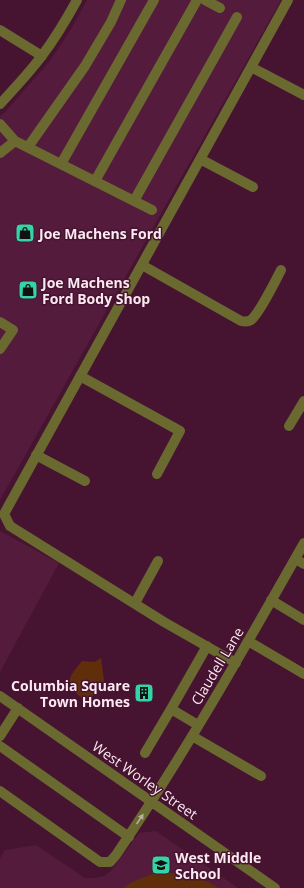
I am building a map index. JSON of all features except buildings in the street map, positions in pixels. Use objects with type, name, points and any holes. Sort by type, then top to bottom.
[{"type":"street","points":[[0,104],[42,56],[66,21],[76,0]]},
{"type":"street","points":[[28,147],[85,66],[111,22],[121,0]]},
{"type":"street","points":[[61,164],[154,0]]},
{"type":"street","points":[[95,181],[197,0]]},
{"type":"street","points":[[205,0],[220,8]]},
{"type":"street","points":[[236,663],[135,604],[10,526],[4,514],[288,0]]},
{"type":"street","points":[[134,201],[237,17]]},
{"type":"street","points":[[0,30],[42,56]]},
{"type":"street","points":[[251,67],[304,95]]},
{"type":"street","points":[[0,124],[16,141],[152,210]]},
{"type":"street","points":[[0,153],[16,141]]},
{"type":"street","points":[[200,159],[253,187]]},
{"type":"street","points":[[142,265],[245,322],[249,321],[257,314],[281,270]]},
{"type":"street","points":[[0,322],[13,330],[0,349]]},
{"type":"street","points":[[80,376],[180,431],[157,474]]},
{"type":"street","points":[[289,426],[304,401]]},
{"type":"street","points":[[36,455],[85,482]]},
{"type":"street","name":"Claudell Lane","points":[[0,791],[100,862],[110,862],[129,837],[152,802],[236,663],[271,600],[299,562],[304,543]]},
{"type":"street","points":[[135,604],[158,561]]},
{"type":"street","points":[[271,600],[304,620]]},
{"type":"street","points":[[248,642],[304,674]]},
{"type":"street","points":[[145,753],[207,646]]},
{"type":"street","name":"West Worley Street","points":[[0,696],[275,888]]},
{"type":"street","points":[[0,736],[18,708]]},
{"type":"street","points":[[171,709],[198,725]]},
{"type":"street","points":[[192,736],[261,776]]},
{"type":"street","points":[[0,746],[129,837]]},
{"type":"shaded area","points":[[87,0],[281,0],[0,500],[0,116],[49,62],[70,31]]},
{"type":"shaded area","points":[[0,531],[59,563],[0,672]]},
{"type":"shaded area","points":[[101,658],[105,688],[91,697],[83,699],[72,689],[70,684],[71,676],[82,661],[95,662]]},
{"type":"shaded area","name":"West Middle School","points":[[156,831],[238,888],[0,888],[0,858],[5,850],[36,845],[85,878],[95,878],[104,876],[111,871],[139,833]]},
{"type":"shaded area","points":[[173,873],[197,877],[218,888],[123,888],[132,882],[152,874]]},
{"type":"place","name":"Joe Machens Ford","points":[[25,233]]},
{"type":"place","name":"Joe Machens Ford Body Shop","points":[[28,290]]},
{"type":"place","name":"Columbia Square Town Homes","points":[[144,693]]},
{"type":"place","name":"West Middle School","points":[[161,865]]}]
